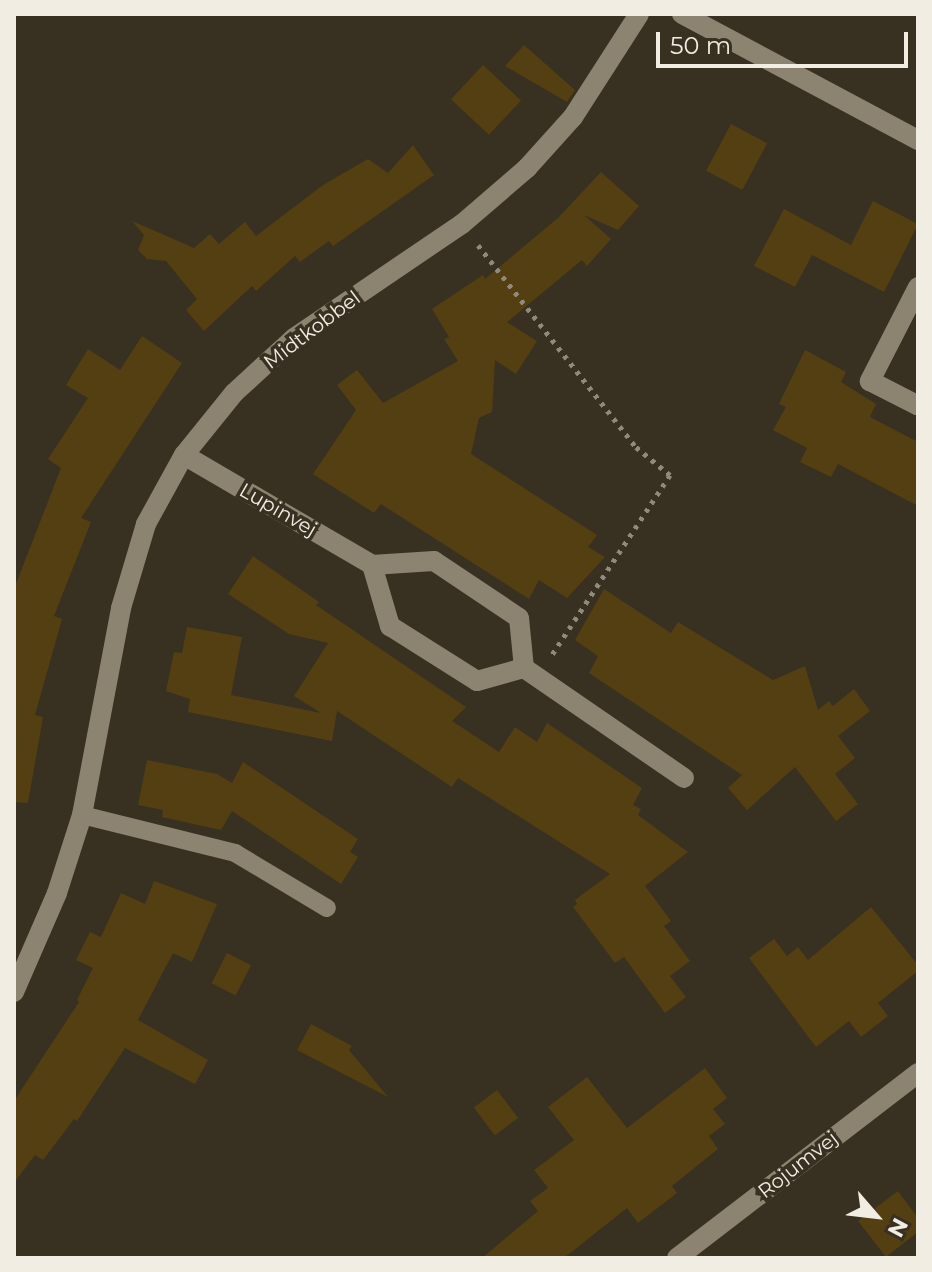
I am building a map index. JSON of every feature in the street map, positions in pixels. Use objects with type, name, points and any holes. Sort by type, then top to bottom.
[{"type":"street","name":"Midtkobbel","points":[[14,992],[57,893],[82,815],[121,608],[146,524],[184,455],[234,393],[294,338],[462,224],[527,168],[573,117],[639,14]]},
{"type":"street","points":[[682,14],[918,140]]},
{"type":"street","points":[[918,287],[870,381],[918,403]]},
{"type":"street","name":"Lupinvej","points":[[184,455],[372,565]]},
{"type":"street","points":[[531,673],[519,618],[434,561],[372,565],[390,626],[477,681],[531,673],[684,778]]},
{"type":"street","name":"Rojumvej","points":[[677,1258],[918,1073]]},
{"type":"lane","points":[[82,815],[235,853],[327,908]]},
{"type":"path","points":[[462,224],[636,447],[670,475],[531,673]]},
{"type":"building","points":[[524,45],[575,90],[567,102],[505,66]]},
{"type":"building","points":[[483,65],[521,100],[489,135],[451,99]]},
{"type":"building","points":[[731,124],[767,143],[742,190],[706,171]]},
{"type":"building","points":[[413,145],[434,175],[333,246],[329,241],[300,262],[295,256],[256,291],[252,286],[204,331],[186,310],[197,299],[166,261],[147,259],[138,250],[144,235],[132,221],[194,248],[210,234],[219,244],[245,222],[256,236],[323,185],[368,159],[388,173]]},
{"type":"building","points":[[601,172],[639,206],[618,230],[584,215],[611,239],[587,266],[582,260],[507,322],[537,341],[516,374],[495,360],[492,412],[479,418],[471,454],[597,535],[588,547],[605,557],[567,598],[539,580],[529,599],[381,504],[374,513],[313,474],[356,410],[337,385],[357,370],[383,403],[458,361],[444,339],[449,337],[432,309],[483,275],[485,279],[559,217]]},
{"type":"building","points":[[873,201],[918,224],[884,292],[812,255],[795,287],[754,266],[784,209],[851,245]]},
{"type":"building","points":[[142,336],[182,363],[81,518],[91,522],[54,616],[62,619],[35,715],[43,717],[28,803],[14,802],[14,589],[61,468],[48,459],[88,398],[66,385],[88,349],[120,370]]},
{"type":"building","points":[[805,350],[846,372],[841,382],[876,404],[870,417],[918,442],[918,506],[838,464],[831,477],[800,462],[807,448],[773,430],[786,407],[779,404]]},
{"type":"building","points":[[253,556],[319,602],[316,605],[466,707],[452,721],[499,752],[515,727],[537,742],[547,723],[642,788],[633,805],[641,809],[638,815],[688,852],[645,886],[671,921],[664,926],[690,961],[670,976],[686,997],[665,1013],[624,957],[615,963],[573,907],[577,904],[575,900],[610,874],[458,778],[452,787],[337,711],[332,741],[188,712],[190,699],[166,691],[174,652],[182,653],[187,627],[242,637],[231,695],[321,713],[294,696],[328,643],[289,634],[228,594]]},
{"type":"building","points":[[604,589],[671,633],[678,622],[773,680],[805,666],[818,710],[829,701],[833,706],[854,689],[870,711],[838,736],[855,758],[835,774],[858,804],[836,821],[795,767],[747,810],[728,788],[742,775],[589,673],[598,656],[575,640]]},
{"type":"building","points":[[147,760],[217,774],[232,783],[243,762],[358,839],[350,852],[358,857],[341,884],[232,811],[221,830],[162,817],[163,810],[138,805]]},
{"type":"building","points":[[154,881],[217,904],[192,962],[173,953],[138,1020],[208,1060],[195,1084],[125,1048],[77,1121],[74,1119],[43,1160],[35,1155],[14,1183],[14,1101],[79,1002],[77,1000],[93,968],[76,960],[90,932],[101,937],[121,893],[145,904]]},
{"type":"building","points":[[871,907],[918,965],[918,971],[878,1003],[888,1016],[861,1037],[849,1021],[816,1047],[749,958],[774,939],[787,956],[798,947],[808,960]]},
{"type":"building","points":[[227,953],[251,965],[236,996],[212,983]]},
{"type":"building","points":[[311,1024],[352,1046],[349,1050],[388,1097],[297,1050]]},
{"type":"building","points":[[705,1068],[727,1098],[713,1109],[725,1124],[709,1136],[718,1149],[672,1186],[677,1193],[638,1223],[627,1208],[564,1258],[482,1258],[538,1211],[530,1201],[548,1188],[534,1170],[574,1140],[548,1107],[587,1077],[627,1128]]},
{"type":"building","points":[[497,1090],[518,1118],[495,1135],[474,1107]]},
{"type":"building","points":[[898,1191],[918,1218],[918,1232],[886,1257],[858,1221]]}]
